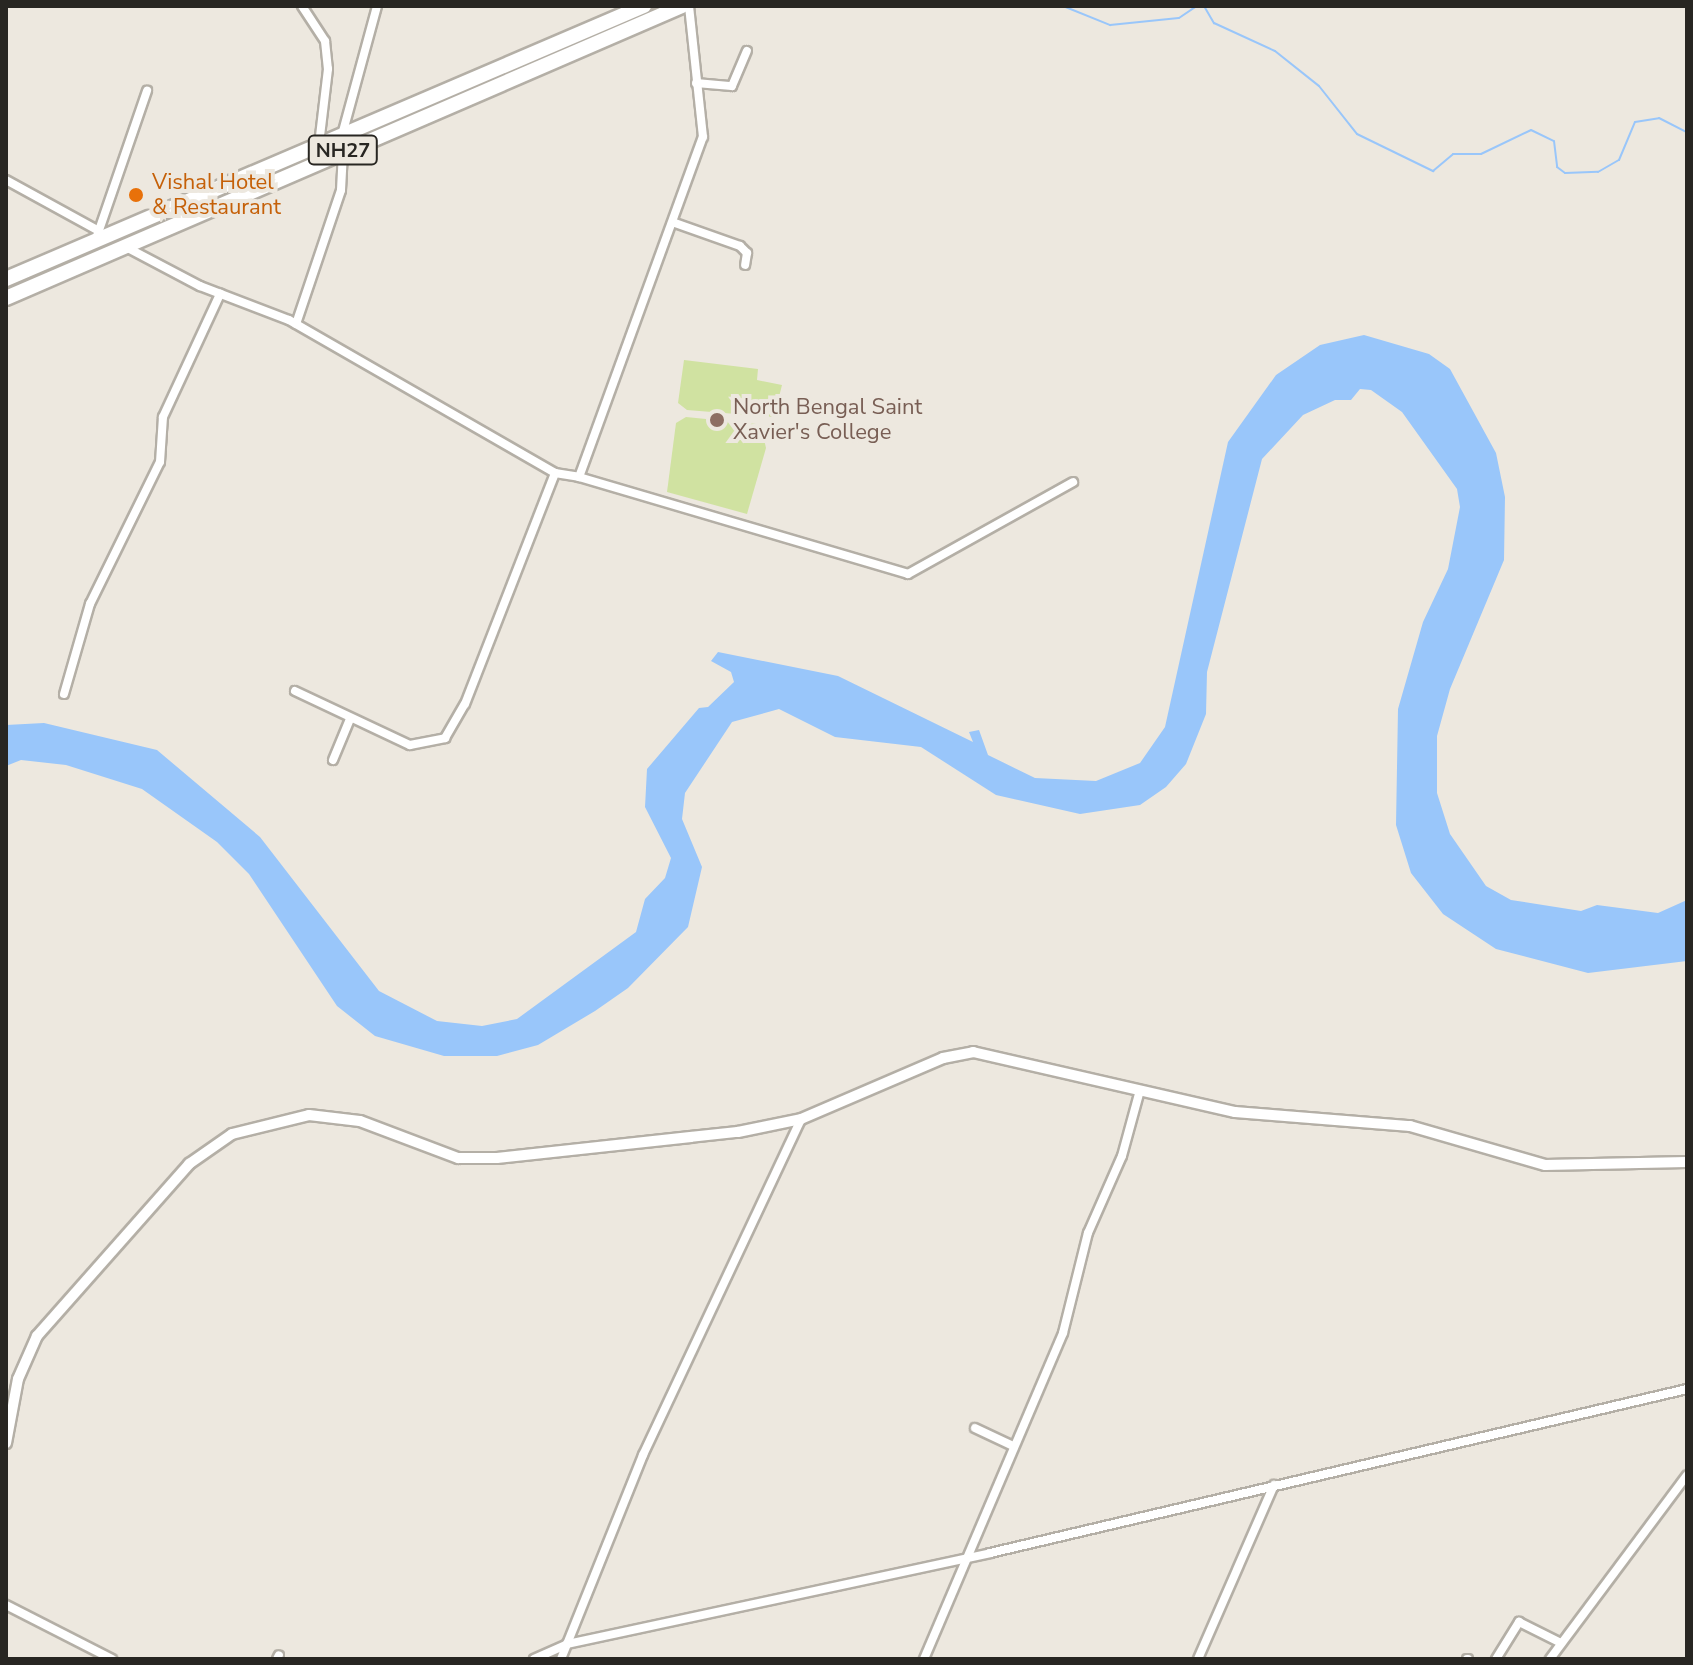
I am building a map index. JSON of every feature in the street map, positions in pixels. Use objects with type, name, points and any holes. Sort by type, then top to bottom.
[{"type":"highway","name":"NH27","points":[[6,298],[644,6]]},
{"type":"highway","name":"NH27","points":[[6,279],[96,234],[319,144],[342,142],[682,6]]},
{"type":"street","points":[[302,6],[325,41],[328,69],[319,144]]},
{"type":"street","points":[[296,324],[341,190],[342,142],[377,6]]},
{"type":"street","points":[[579,477],[675,223],[703,137],[689,6]]},
{"type":"street","points":[[696,83],[732,86],[747,51]]},
{"type":"street","points":[[6,180],[96,234],[147,91]]},
{"type":"street","points":[[675,223],[740,246],[747,253],[745,265]]},
{"type":"street","points":[[121,245],[220,294],[296,324],[555,473],[579,477],[908,574],[972,533],[1073,482]]},
{"type":"street","points":[[64,694],[90,604],[160,462],[163,417],[220,294]]},
{"type":"street","points":[[295,691],[410,745],[445,738],[465,704],[555,473]]},
{"type":"street","points":[[333,760],[350,719]]},
{"type":"street","points":[[6,1443],[18,1379],[37,1336],[189,1164],[232,1134],[325,1113],[442,1154],[486,1158],[738,1132],[801,1119],[963,1052],[1262,1116],[1410,1126],[1545,1165],[1687,1162]]},
{"type":"street","points":[[924,1659],[964,1558],[1063,1333],[1088,1233],[1122,1156],[1140,1090]]},
{"type":"street","points":[[561,1659],[643,1455],[801,1119]]},
{"type":"street","points":[[534,1659],[567,1644],[964,1558],[1687,1389]]},
{"type":"street","points":[[975,1428],[1013,1446]]},
{"type":"street","points":[[1550,1659],[1687,1475]]},
{"type":"street","points":[[1198,1659],[1274,1485]]},
{"type":"street","points":[[6,1605],[112,1659]]},
{"type":"street","points":[[1496,1659],[1519,1622],[1561,1643]]},
{"type":"green space","points":[[684,360],[758,369],[757,380],[782,385],[774,417],[687,410],[678,403]]},
{"type":"green space","points":[[686,417],[756,424],[762,430],[766,448],[747,514],[667,492],[676,423]]},
{"type":"water","points":[[1364,335],[1429,354],[1450,369],[1496,453],[1505,497],[1504,560],[1450,689],[1437,736],[1437,793],[1450,834],[1486,886],[1511,900],[1581,911],[1597,905],[1658,913],[1687,900],[1687,961],[1588,973],[1496,949],[1443,914],[1411,873],[1396,825],[1398,709],[1423,622],[1448,569],[1460,507],[1457,489],[1402,412],[1371,390],[1360,389],[1351,400],[1335,400],[1303,415],[1262,459],[1207,672],[1206,714],[1186,764],[1166,787],[1140,805],[1080,814],[996,795],[921,747],[835,737],[779,709],[732,722],[685,793],[682,819],[702,867],[688,927],[628,988],[538,1045],[497,1056],[444,1056],[375,1036],[337,1006],[249,874],[217,842],[142,789],[66,765],[21,760],[6,766],[6,725],[44,723],[157,750],[260,837],[379,991],[437,1021],[482,1026],[517,1019],[636,932],[645,899],[665,878],[671,858],[645,807],[647,769],[699,708],[708,707],[734,682],[731,672],[711,661],[718,652],[838,676],[973,742],[969,732],[979,730],[988,755],[1035,778],[1096,781],[1140,763],[1165,727],[1228,442],[1276,375],[1320,345]]},
{"type":"waterway","points":[[1063,6],[1110,25],[1179,18],[1197,6]]},
{"type":"waterway","points":[[1204,6],[1214,23],[1275,51],[1319,86],[1357,134],[1433,171],[1453,154],[1481,154],[1531,130],[1554,141],[1557,167],[1565,173],[1598,172],[1619,160],[1635,122],[1659,118],[1687,132]]},
{"type":"place","name":"Vishal Hotel & Restaurant","points":[[136,195]]},
{"type":"place","name":"North Bengal Saint Xavier's College","points":[[717,420]]}]
